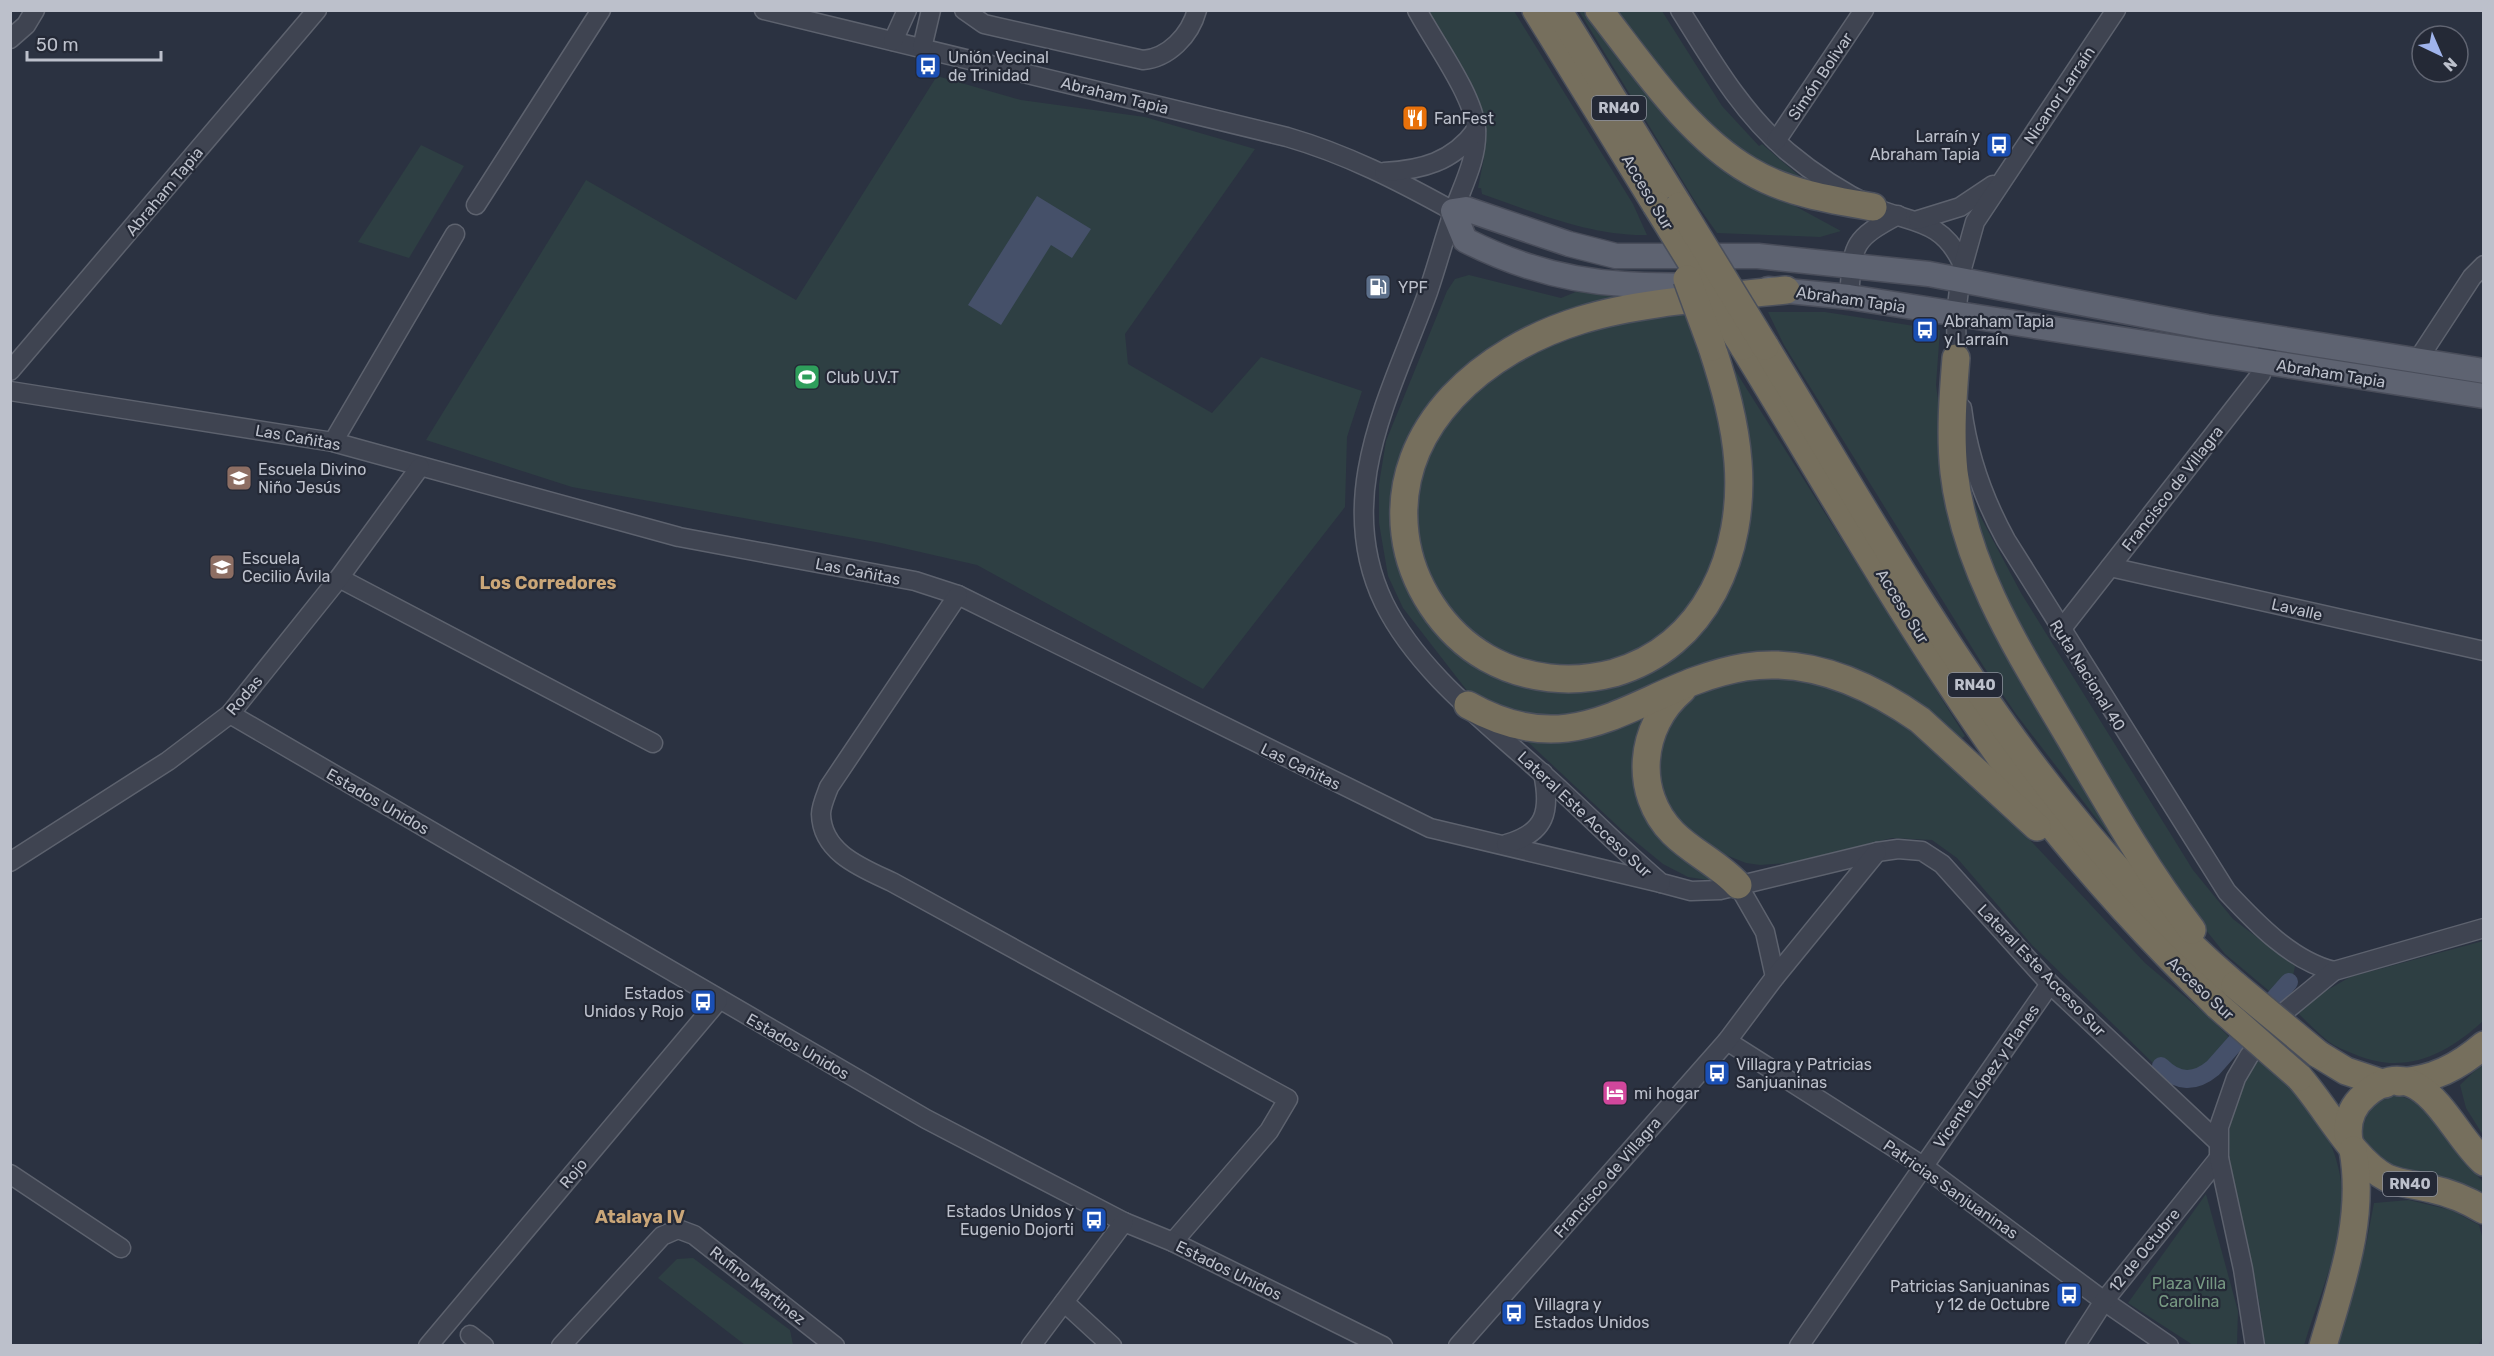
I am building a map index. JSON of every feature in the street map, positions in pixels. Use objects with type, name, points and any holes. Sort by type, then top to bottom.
[{"type":"highway","name":"Acceso Sur","points":[[1536,10],[1956,656],[2019,749],[2121,874],[2184,940],[2318,1054],[2346,1071],[2391,1083],[2416,1085],[2433,1097],[2465,1143],[2484,1162]]},
{"type":"highway","name":"Acceso Sur","points":[[1558,10],[1667,211]]},
{"type":"highway","points":[[1599,10],[1660,89],[1705,135],[1750,171],[1788,188],[1886,211]]},
{"type":"highway","points":[[1667,211],[1712,347],[1732,418],[1739,479],[1735,535],[1715,593],[1704,610],[1678,637],[1647,659],[1624,669],[1581,679],[1560,679],[1521,673],[1487,658],[1460,638],[1436,611],[1418,580],[1406,544],[1404,525],[1406,487],[1415,453],[1434,418],[1450,399],[1498,359],[1540,336],[1582,319],[1675,303],[1786,290]]},
{"type":"highway","name":"Acceso Sur","points":[[1754,346],[1903,607],[2003,760],[2042,812],[2136,925],[2218,1006],[2299,1077],[2370,1167],[2389,1179],[2449,1193],[2484,1210]]},
{"type":"highway","points":[[1956,358],[1953,398],[1954,473],[1974,549],[1997,610],[2015,645],[2143,859],[2187,923],[2235,985]]},
{"type":"highway","points":[[1468,705],[1505,722],[1539,728],[1576,728],[1611,719],[1690,683],[1747,667],[1784,666],[1832,675],[1890,701],[1920,720],[1947,742],[2136,925]]},
{"type":"highway","points":[[1690,683],[1667,706],[1652,732],[1647,750],[1647,786],[1662,819],[1672,832],[1689,847],[1721,867],[1738,885]]},
{"type":"highway","points":[[2323,1346],[2354,1232],[2357,1194],[2349,1120],[2354,1108],[2363,1096],[2391,1083],[2426,1079],[2449,1070],[2484,1045]]},
{"type":"main road","name":"Abraham Tapia","points":[[1453,211],[1466,209],[1538,234],[1616,256],[1758,256],[1851,267],[1961,272],[2270,338],[2484,371]]},
{"type":"main road","points":[[1453,211],[1466,240],[1481,235],[1495,237],[1560,257],[1616,256]]},
{"type":"main road","name":"Abraham Tapia","points":[[1466,240],[1532,268],[1563,276],[1626,285],[1786,290],[1849,297],[2484,396]]},
{"type":"street","points":[[10,39],[26,25],[35,10]]},
{"type":"street","name":"Abraham Tapia","points":[[10,371],[317,10]]},
{"type":"street","points":[[476,205],[601,10]]},
{"type":"street","name":"Abraham Tapia","points":[[764,10],[1329,149],[1380,172],[1453,211]]},
{"type":"street","points":[[893,41],[907,10]]},
{"type":"street","points":[[921,48],[931,10]]},
{"type":"street","points":[[964,10],[984,24],[1143,60],[1168,53],[1181,38],[1197,10]]},
{"type":"street","name":"Lateral Este Acceso Sur","points":[[1417,10],[1470,105],[1476,130],[1469,169],[1372,441],[1364,496],[1366,529],[1376,581],[1394,621],[1421,656],[1468,705],[1661,884],[1680,889],[1704,891],[1877,852],[1910,849],[1934,857],[1953,874],[2050,984],[2218,1150]]},
{"type":"street","points":[[1680,10],[1740,103],[1776,141],[1819,174],[1886,211],[1918,220],[1943,237],[1952,246],[1961,272]]},
{"type":"street","name":"Simón Bolivar","points":[[1776,141],[1864,10]]},
{"type":"street","name":"Nicanor Larraín","points":[[1956,315],[1961,272],[1975,222],[2116,10]]},
{"type":"street","points":[[1380,172],[1414,170],[1440,161],[1465,144],[1476,130]]},
{"type":"street","name":"Nicanor Larraín","points":[[1918,220],[1960,207],[2002,179]]},
{"type":"street","points":[[1849,297],[1851,267],[1858,241],[1886,211]]},
{"type":"street","points":[[333,442],[455,234]]},
{"type":"street","points":[[1438,261],[1466,240]]},
{"type":"street","points":[[2417,361],[2472,277],[2484,265]]},
{"type":"street","name":"Ruta Nacional 40","points":[[1956,315],[1956,358],[1964,425],[1982,490],[2006,540],[2060,631],[2227,892],[2277,939],[2310,962],[2334,971]]},
{"type":"street","name":"Francisco de Villagra","points":[[2060,631],[2262,374],[2270,338]]},
{"type":"street","name":"Las Cañitas","points":[[10,391],[333,442],[679,537],[915,581],[958,595],[1430,828],[1506,844],[1661,884]]},
{"type":"street","name":"Rodas","points":[[10,862],[168,761],[230,714],[339,578],[420,467]]},
{"type":"street","name":"Lavalle","points":[[2110,567],[2484,651]]},
{"type":"street","points":[[339,578],[653,743]]},
{"type":"street","points":[[958,595],[829,787],[821,812],[824,831],[836,849],[852,863],[934,904],[1288,1099],[1269,1131],[1173,1242]]},
{"type":"street","name":"Estados Unidos","points":[[230,714],[718,1001],[926,1119],[1124,1222],[1173,1242],[1383,1346]]},
{"type":"street","points":[[1506,844],[1528,836],[1541,823],[1547,803],[1543,773]]},
{"type":"street","name":"Francisco de Villagra","points":[[1458,1346],[1727,1041],[1774,976],[1877,852]]},
{"type":"street","points":[[1738,885],[1765,932],[1774,976]]},
{"type":"street","points":[[2255,1346],[2243,1269],[2218,1150],[2226,1102],[2249,1056],[2283,1013],[2334,971],[2481,930]]},
{"type":"street","name":"Vicente López y Planes","points":[[1799,1346],[2050,984]]},
{"type":"street","name":"Rojo","points":[[428,1346],[718,1001]]},
{"type":"street","name":"Patricias Sanjuaninas","points":[[1727,1041],[1923,1166],[2169,1346]]},
{"type":"street","name":"12 de Octubre","points":[[2075,1346],[2104,1300],[2218,1150]]},
{"type":"street","points":[[10,1174],[121,1248]]},
{"type":"street","points":[[1031,1346],[1124,1222]]},
{"type":"street","name":"Rufino Martinez","points":[[561,1346],[662,1236],[678,1229],[694,1235],[816,1340],[835,1346]]},
{"type":"street","points":[[1064,1302],[1112,1346]]},
{"type":"green space","points":[[1428,11],[1514,11],[1633,204],[1647,235],[1604,232],[1583,227],[1482,194],[1481,188],[1478,188],[1484,158],[1483,116]]},
{"type":"green space","points":[[1579,11],[1591,11],[1764,189],[1841,231],[1820,237],[1717,233],[1698,206]]},
{"type":"green space","points":[[1612,11],[1662,11],[1722,106],[1759,146],[1762,144],[1804,180],[1770,174],[1695,113]]},
{"type":"green space","name":"Club U.V.T","points":[[937,76],[1021,100],[1145,117],[1255,149],[1125,334],[1128,364],[1212,413],[1261,357],[1362,391],[1347,437],[1345,507],[1203,689],[977,565],[881,543],[572,487],[426,440],[586,180],[796,300]]},
{"type":"green space","points":[[421,145],[464,166],[409,258],[358,242]]},
{"type":"green space","points":[[1469,275],[1561,298],[1578,291],[1626,297],[1472,369],[1397,510],[1459,646],[1611,681],[1730,573],[1723,351],[1965,736],[1959,741],[1811,661],[1646,696],[1544,722],[1472,697],[1403,608],[1388,576],[1379,523],[1379,484],[1386,441],[1447,291],[1455,279]]},
{"type":"green space","points":[[1682,311],[1700,347],[1725,451],[1726,495],[1720,545],[1697,599],[1658,639],[1611,664],[1543,667],[1485,646],[1444,606],[1414,537],[1420,461],[1471,388],[1567,332]]},
{"type":"green space","points":[[1768,312],[1825,312],[1940,330],[1936,385],[1950,488],[2123,853],[2016,714],[1984,667],[1784,345]]},
{"type":"green space","points":[[1959,463],[1978,512],[2021,593],[2193,870],[2233,919],[2295,966],[2293,976],[2274,995],[2225,954],[2182,900],[2000,596]]},
{"type":"green space","points":[[1810,677],[1901,719],[2016,825],[2145,963],[2209,1017],[2234,1042],[2218,1061],[2193,1077],[2173,1072],[2161,1063],[2157,1067],[2032,945],[1957,858],[1932,840],[1892,838],[1789,863],[1760,865],[1746,863],[1721,853],[1686,830],[1661,795],[1658,747],[1682,700],[1733,678]]},
{"type":"green space","points":[[1651,708],[1637,771],[1715,881],[1688,877],[1663,864],[1624,832],[1528,742]]},
{"type":"green space","points":[[2483,941],[2483,1021],[2454,1044],[2439,1052],[2407,1062],[2390,1063],[2372,1060],[2329,1042],[2298,1013],[2324,992],[2350,977]]},
{"type":"green space","points":[[2258,1061],[2291,1086],[2315,1115],[2332,1148],[2342,1185],[2343,1204],[2338,1238],[2304,1345],[2264,1345],[2256,1286],[2233,1183],[2229,1142],[2231,1122],[2244,1082]]},
{"type":"green space","points":[[2483,1063],[2483,1135],[2466,1108],[2460,1085]]},
{"type":"green space","points":[[2398,1095],[2423,1105],[2456,1152],[2483,1182],[2483,1195],[2398,1171],[2365,1145],[2363,1127],[2370,1112],[2382,1100]]},
{"type":"green space","name":"Plaza Villa Carolina","points":[[2206,1194],[2238,1311],[2237,1345],[2193,1345],[2128,1303]]},
{"type":"green space","points":[[2409,1200],[2451,1210],[2479,1225],[2484,1243],[2484,1335],[2478,1345],[2337,1346],[2366,1245],[2374,1203]]},
{"type":"green space","points":[[693,1258],[790,1330],[793,1345],[745,1345],[658,1278],[677,1259]]},
{"type":"water","points":[[1037,196],[1091,229],[1072,258],[1051,245],[1001,325],[968,305]]},
{"type":"waterway","points":[[2161,1066],[2167,1072],[2180,1078],[2193,1078],[2206,1073],[2213,1068],[2289,982]]},
{"type":"place","name":"Unión Vecinal de Trinidad","points":[[928,66]]},
{"type":"place","name":"FanFest","points":[[1415,118]]},
{"type":"place","name":"Larraín y Abraham Tapia","points":[[1999,145]]},
{"type":"place","name":"YPF","points":[[1378,287]]},
{"type":"place","name":"Abraham Tapia y Larraín","points":[[1925,330]]},
{"type":"place","name":"Club U.V.T","points":[[807,377]]},
{"type":"place","name":"Escuela Divino Niño Jesús","points":[[239,478]]},
{"type":"place","name":"Escuela Cecilio Ávila","points":[[222,567]]},
{"type":"place","name":"Estados Unidos y Rojo","points":[[703,1002]]},
{"type":"place","name":"Villagra y Patricias Sanjuaninas","points":[[1717,1073]]},
{"type":"place","name":"mi hogar","points":[[1615,1093]]},
{"type":"place","name":"Estados Unidos y Eugenio Dojorti","points":[[1094,1220]]},
{"type":"place","name":"Patricias Sanjuaninas y 12 de Octubre","points":[[2069,1295]]},
{"type":"place","name":"Villagra y Estados Unidos","points":[[1514,1313]]},
{"type":"district","name":"Los Corredores","points":[[548,583]]},
{"type":"district","name":"Atalaya IV","points":[[640,1217]]}]
